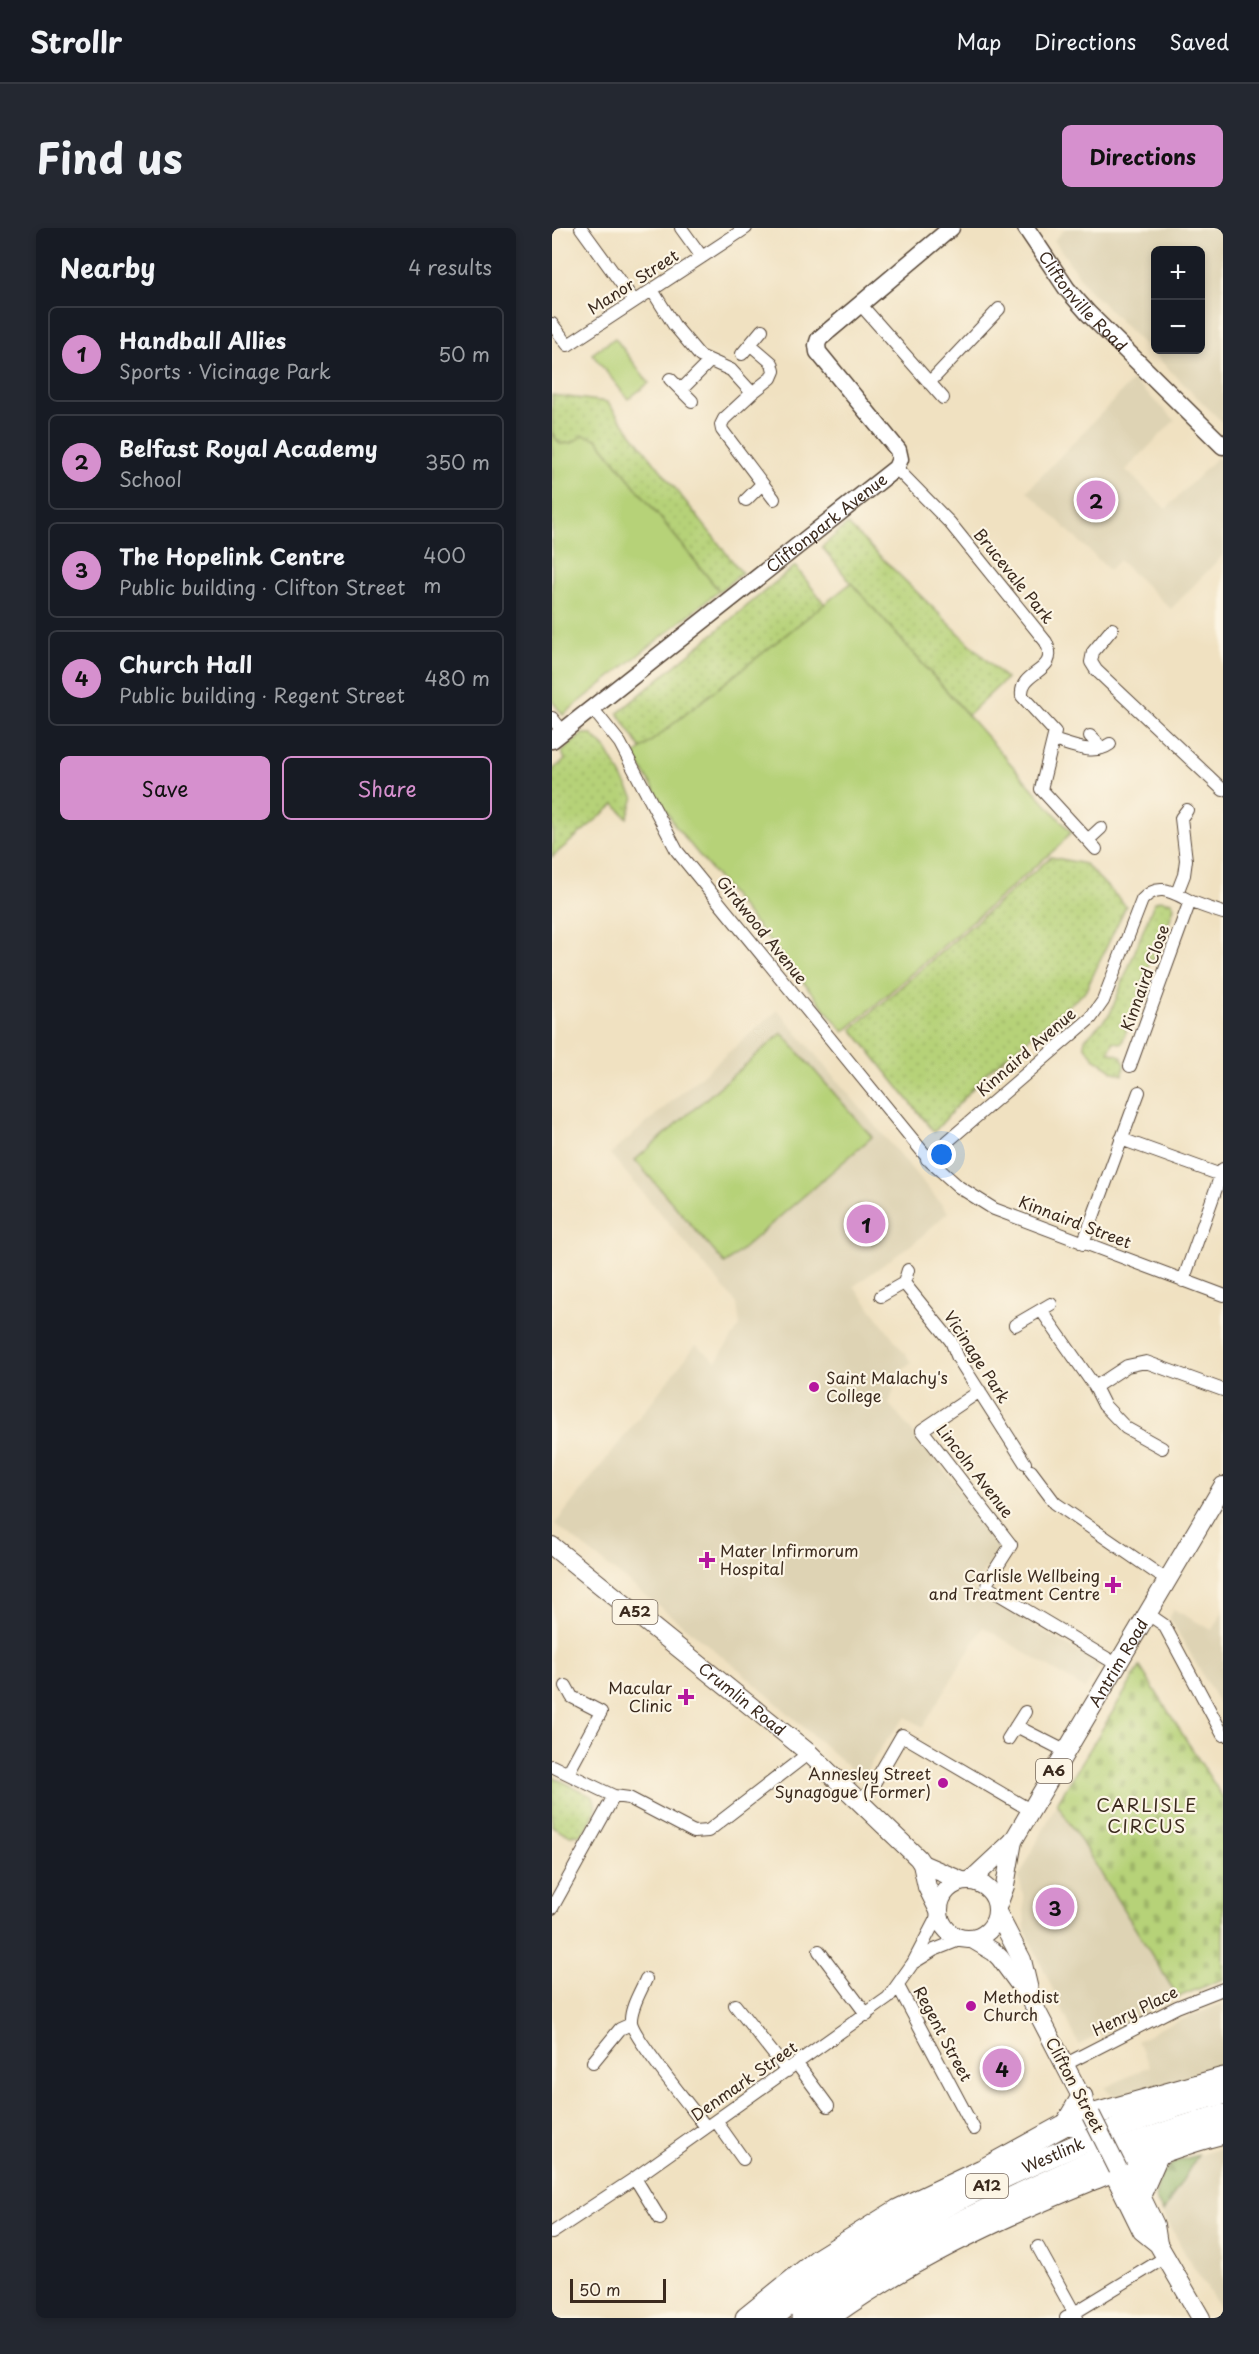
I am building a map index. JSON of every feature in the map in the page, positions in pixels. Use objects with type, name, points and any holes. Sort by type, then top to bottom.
[{"type":"highway","points":[[746,2318],[819,2259],[898,2210],[982,2170],[1066,2124],[1075,2125],[1086,2106],[1223,2078]]},
{"type":"highway","name":"Westlink","points":[[772,2318],[810,2287],[852,2258],[960,2198],[1128,2124],[1169,2109],[1223,2094]]},
{"type":"highway","name":"Westlink","points":[[801,2318],[844,2286],[932,2235],[1087,2163],[1167,2131],[1223,2115]]},
{"type":"highway","points":[[828,2318],[903,2269],[1043,2200],[1159,2152],[1223,2133]]},
{"type":"highway","points":[[1140,2194],[1159,2152]]},
{"type":"main road","name":"Antrim Road","points":[[998,1909],[1014,1841],[1030,1810],[1223,1486]]},
{"type":"main road","name":"Crumlin Road","points":[[552,1546],[809,1753],[922,1864],[966,1881]]},
{"type":"main road","name":"Antrim Road","points":[[966,1881],[1014,1841]]},
{"type":"main road","name":"Crumlin Road","points":[[922,1864],[927,1887],[938,1911]]},
{"type":"main road","points":[[966,1881],[986,1887],[998,1909]]},
{"type":"main road","name":"A6","points":[[938,1911],[943,1894],[954,1884],[966,1881]]},
{"type":"main road","name":"A6","points":[[967,1939],[982,1936],[990,1930],[995,1922],[998,1909]]},
{"type":"main road","name":"Clifton Street","points":[[998,1909],[1022,1960],[1031,2000]]},
{"type":"main road","points":[[938,1911],[946,1930],[967,1939]]},
{"type":"main road","name":"Clifton Street","points":[[967,1939],[1000,1958],[1031,2000],[1118,2169]]},
{"type":"main road","name":"Clifton Street","points":[[1118,2169],[1128,2169],[1155,2225],[1162,2251]]},
{"type":"main road","name":"Clifton Street","points":[[1118,2169],[1115,2176],[1142,2231],[1162,2251],[1201,2318]]},
{"type":"street","points":[[581,228],[634,301]]},
{"type":"street","points":[[681,228],[702,257]]},
{"type":"street","name":"Manor Street","points":[[552,324],[568,345],[746,228]]},
{"type":"street","name":"Cliftonpark Avenue","points":[[557,736],[896,468],[900,459],[898,450],[818,352],[817,345],[819,339],[951,228]]},
{"type":"street","name":"Cliftonville Road","points":[[1031,230],[1067,290],[1223,446]]},
{"type":"street","points":[[652,290],[674,325],[700,356],[731,370],[752,393]]},
{"type":"street","points":[[861,305],[943,398]]},
{"type":"street","points":[[929,383],[999,309]]},
{"type":"street","points":[[762,330],[746,350],[772,363],[774,371],[771,378],[724,419],[721,425],[722,430],[774,499]]},
{"type":"street","points":[[681,390],[709,362]]},
{"type":"street","points":[[670,379],[692,401]]},
{"type":"street","name":"Brucevale Park","points":[[896,468],[950,523],[1046,642],[1050,650],[1047,663],[1024,683],[1021,690],[1022,696],[1055,732],[1053,740]]},
{"type":"street","points":[[746,500],[762,484]]},
{"type":"street","points":[[1112,629],[1093,652],[1091,662],[1096,670],[1223,790]]},
{"type":"street","name":"Girdwood Avenue","points":[[592,708],[620,743],[658,819],[677,851],[927,1159]]},
{"type":"street","points":[[552,718],[557,736]]},
{"type":"street","points":[[1090,736],[1104,747],[1088,750],[1053,740],[1041,789],[1092,845],[1101,828]]},
{"type":"street","points":[[1187,810],[1181,818],[1186,860],[1184,875],[1177,893],[1190,901],[1223,913]]},
{"type":"street","name":"Kinnaird Avenue","points":[[927,1159],[1091,1018],[1103,1001],[1142,900],[1148,894],[1161,890],[1177,893]]},
{"type":"street","name":"Kinnaird Close","points":[[1130,1066],[1190,901]]},
{"type":"street","points":[[1083,1244],[1139,1092]]},
{"type":"street","points":[[1121,1138],[1222,1172],[1183,1281]]},
{"type":"street","name":"Kinnaird Street","points":[[927,1159],[959,1187],[994,1209],[1223,1295]]},
{"type":"street","name":"Vicinage Park","points":[[881,1296],[906,1277],[951,1341],[958,1358],[1028,1467],[1055,1503],[1168,1581]]},
{"type":"street","points":[[1016,1325],[1046,1307],[1104,1405],[1126,1428],[1162,1448]]},
{"type":"street","points":[[1095,1388],[1126,1366],[1146,1362],[1223,1390]]},
{"type":"street","name":"Lincoln Avenue","points":[[980,1391],[922,1430],[1011,1545],[988,1581],[987,1587],[1118,1665]]},
{"type":"street","points":[[1148,1614],[1164,1625],[1223,1735]]},
{"type":"street","points":[[567,1686],[572,1697],[601,1712],[568,1773]]},
{"type":"street","points":[[1008,1739],[1025,1712]]},
{"type":"street","points":[[1016,1726],[1065,1751]]},
{"type":"street","points":[[860,1801],[869,1792],[902,1735],[1030,1810]]},
{"type":"street","points":[[552,1766],[614,1796],[629,1798],[694,1832],[708,1830],[809,1753]]},
{"type":"street","points":[[552,1908],[614,1796]]},
{"type":"street","name":"Denmark Street","points":[[552,2233],[635,2178],[888,1998],[913,1963],[938,1911]]},
{"type":"street","name":"Denmark Street","points":[[913,1963],[934,1950],[967,1939]]},
{"type":"street","points":[[819,1951],[867,2015]]},
{"type":"street","points":[[646,1979],[632,2012],[631,2024],[645,2047],[742,2160]]},
{"type":"street","name":"Regent Street","points":[[898,1986],[974,2129]]},
{"type":"street","name":"Henry Place","points":[[1064,2065],[1177,2007],[1223,1989]]},
{"type":"street","points":[[735,2005],[828,2106]]},
{"type":"street","points":[[593,2062],[620,2029],[631,2024]]},
{"type":"street","points":[[635,2178],[660,2219]]},
{"type":"street","points":[[1038,2247],[1072,2316],[1162,2251]]},
{"type":"shaded area","points":[[1066,228],[1223,228],[1223,423],[1153,354],[1205,354],[1205,246],[1151,246],[1151,352],[1087,288],[1054,240]]},
{"type":"shaded area","points":[[1133,380],[1175,420],[1126,470],[1166,509],[1217,457],[1223,462],[1223,555],[1171,609],[1119,560],[1109,570],[1027,491]]},
{"type":"shaded area","name":"Saint Malachy's College","points":[[778,1010],[948,1212],[919,1239],[854,1286],[912,1363],[900,1371],[889,1404],[958,1487],[1001,1546],[972,1589],[1100,1665],[1085,1689],[983,1627],[923,1727],[906,1717],[881,1747],[862,1779],[737,1668],[555,1524],[696,1345],[716,1361],[740,1326],[737,1304],[610,1154]]},
{"type":"shaded area","points":[[1173,1609],[1212,1630],[1223,1611],[1223,1710],[1169,1617]]},
{"type":"shaded area","points":[[1057,1803],[1178,1997],[1079,2045],[1025,1930],[1024,1899],[1019,1877]]},
{"type":"shaded area","points":[[1223,2003],[1223,2069],[1120,2100],[1104,2088],[1150,2066],[1137,2041],[1163,2027]]},
{"type":"shaded area","points":[[1223,2148],[1223,2313],[1187,2257],[1155,2198],[1163,2172],[1171,2163]]},
{"type":"green space","points":[[615,338],[649,383],[628,399],[592,354]]},
{"type":"green space","points":[[552,395],[607,402],[742,573],[719,591],[597,439],[560,444],[552,433]]},
{"type":"green space","points":[[552,433],[560,444],[572,443],[583,435],[597,439],[719,591],[563,715],[552,701]]},
{"type":"green space","points":[[847,524],[1006,679],[968,715],[822,547]]},
{"type":"green space","points":[[795,566],[834,616],[647,758],[618,713]]},
{"type":"green space","points":[[851,583],[1071,832],[1060,845],[844,1032],[676,827],[634,755]]},
{"type":"green space","points":[[583,734],[591,734],[606,749],[634,798],[627,818],[615,804],[552,857],[552,770],[565,760],[562,752]]},
{"type":"green space","points":[[1051,857],[1085,864],[1126,906],[1085,992],[986,1073],[934,1132],[852,1029]]},
{"type":"green space","points":[[1159,900],[1172,902],[1174,907],[1166,932],[1161,930],[1152,953],[1158,956],[1157,961],[1151,959],[1141,987],[1147,989],[1143,1002],[1137,1001],[1122,1043],[1113,1042],[1109,1052],[1121,1056],[1124,1063],[1123,1075],[1112,1071],[1094,1058],[1084,1045],[1085,1039],[1110,1014],[1154,903]]},
{"type":"green space","points":[[782,1033],[872,1137],[725,1264],[635,1160]]},
{"type":"green space","points":[[859,1205],[884,1235],[872,1244],[848,1214]]},
{"type":"green space","points":[[1140,1667],[1223,1798],[1223,1979],[1178,1997],[1057,1803]]},
{"type":"green space","points":[[552,1776],[593,1797],[595,1812],[581,1834],[569,1835],[552,1826]]},
{"type":"green space","points":[[1198,2155],[1163,2212],[1155,2198],[1163,2172],[1179,2161]]},
{"type":"place","name":"Belfast Royal Academy","points":[[1096,500]]},
{"type":"place","name":"Handball Allies","points":[[866,1224]]},
{"type":"place","name":"Saint Malachy's College","points":[[814,1387]]},
{"type":"place","name":"Mater Infirmorum Hospital","points":[[707,1560]]},
{"type":"place","name":"Carlisle Wellbeing and Treatment Centre","points":[[1113,1585]]},
{"type":"place","name":"Macular Clinic","points":[[686,1697]]},
{"type":"place","name":"Annesley Street Synagogue (Former)","points":[[943,1783]]},
{"type":"place","name":"The Hopelink Centre","points":[[1055,1907]]},
{"type":"place","name":"Methodist Church","points":[[971,2006]]},
{"type":"place","name":"Church Hall","points":[[1002,2068]]},
{"type":"district","name":"CARLISLE CIRCUS","points":[[1147,1816]]}]
